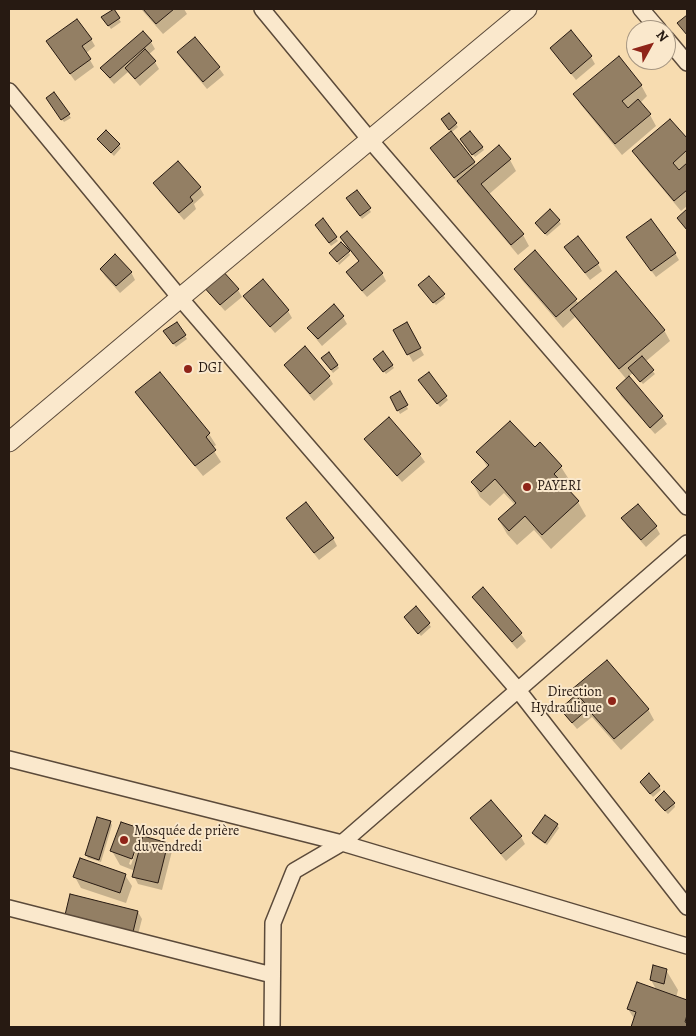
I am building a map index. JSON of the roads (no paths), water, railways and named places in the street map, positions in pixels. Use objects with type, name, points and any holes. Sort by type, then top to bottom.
[{"type":"street","points":[[262,9],[370,140],[687,507]]},
{"type":"street","points":[[9,442],[527,9]]},
{"type":"street","points":[[641,9],[650,20]]},
{"type":"street","points":[[676,50],[687,63]]},
{"type":"street","points":[[9,91],[180,298],[518,690],[687,907]]},
{"type":"street","points":[[272,1027],[273,923],[294,871],[342,844],[687,543]]},
{"type":"street","points":[[9,759],[342,844],[687,946]]},
{"type":"street","points":[[9,908],[272,975]]},
{"type":"place","name":"DGI","points":[[188,369]]},
{"type":"place","name":"PAYERI","points":[[527,487]]},
{"type":"place","name":"Direction Hydraulique","points":[[612,701]]},
{"type":"place","name":"Mosquée de prière du vendredi","points":[[124,840]]}]
